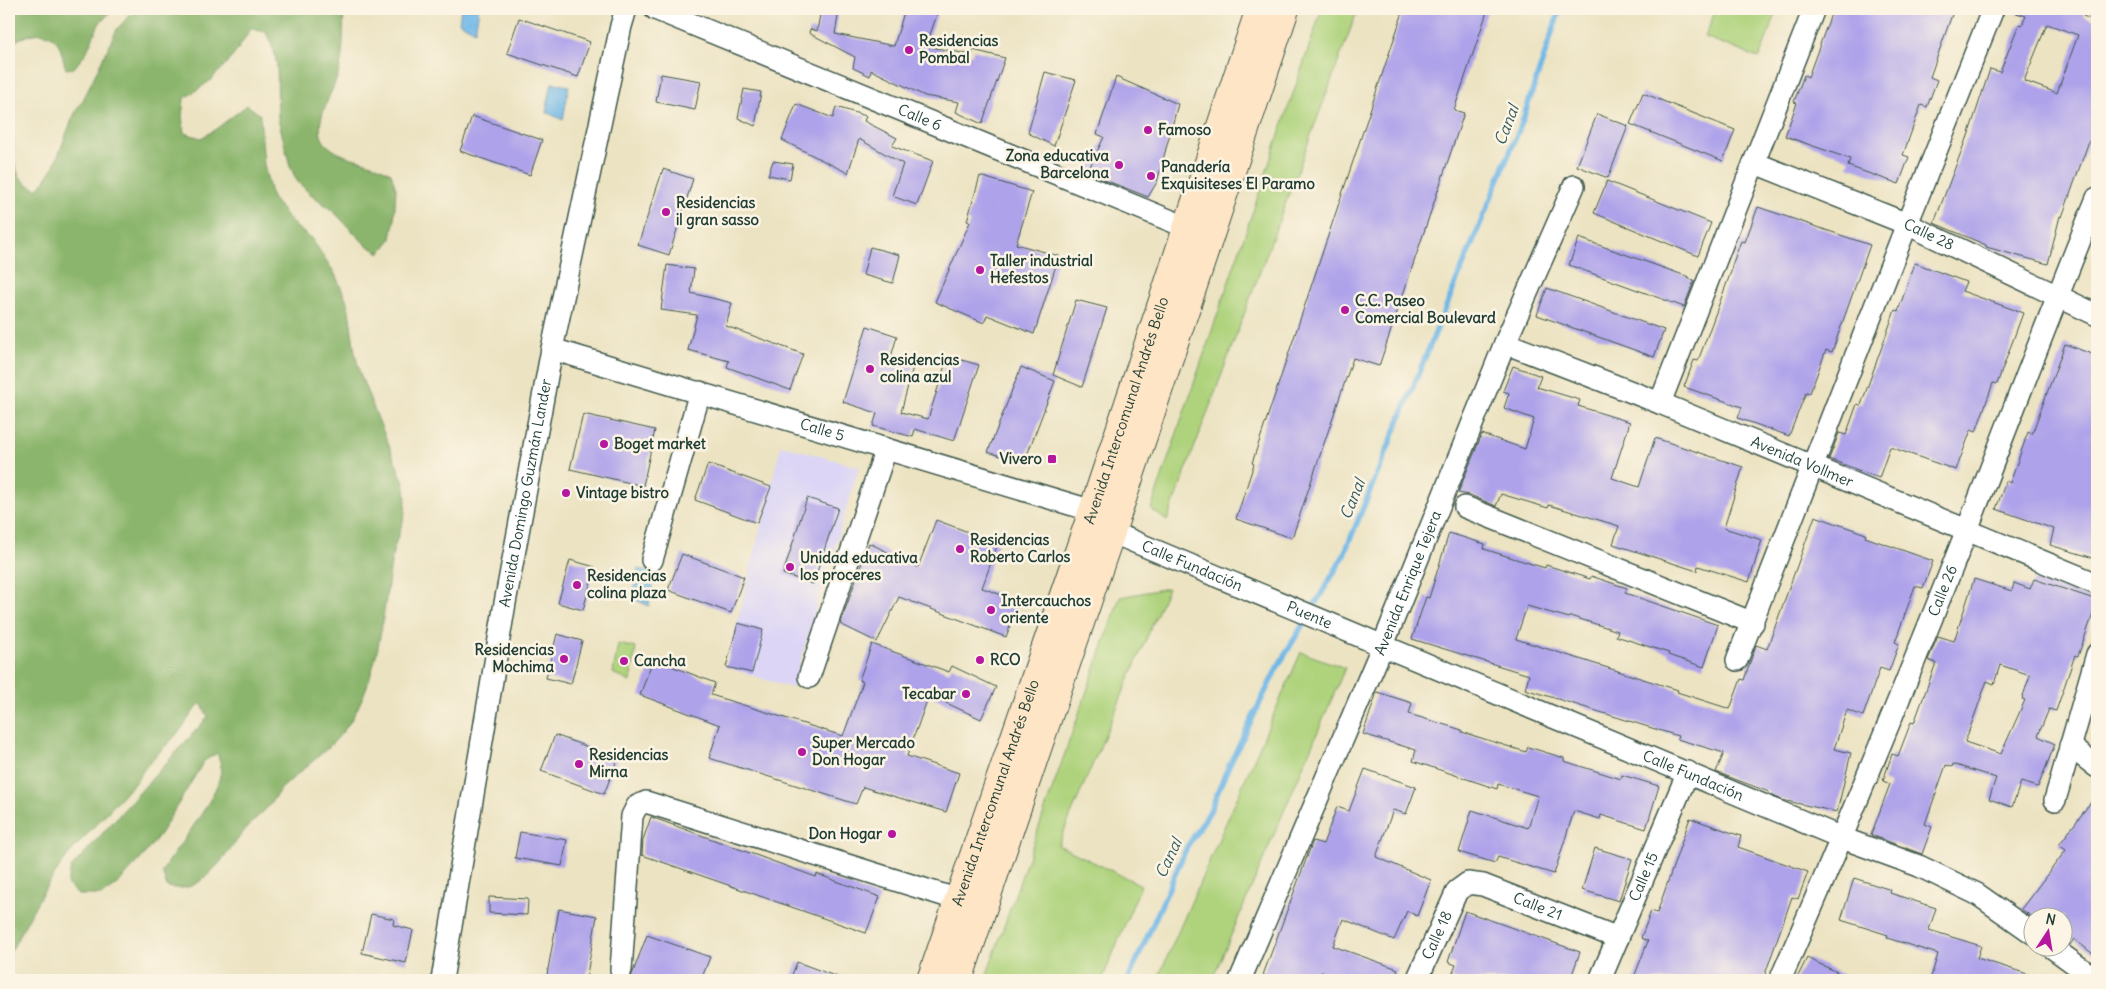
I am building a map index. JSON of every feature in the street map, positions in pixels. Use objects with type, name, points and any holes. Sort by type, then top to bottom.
[{"type":"main road","name":"Avenida Intercomunal Andrés Bello","points":[[931,980],[1092,511],[1260,9]]},
{"type":"main road","name":"Avenida Intercomunal Andrés Bello","points":[[958,980],[1111,532],[1285,9]]},
{"type":"street","name":"Avenida Domingo Guzmán Lander","points":[[442,980],[505,603],[552,349],[626,9]]},
{"type":"street","name":"Calle 6","points":[[655,9],[1186,227]]},
{"type":"street","points":[[1660,404],[1814,9]]},
{"type":"street","points":[[1737,660],[1753,624],[1907,224],[1993,9]]},
{"type":"street","name":"Calle 28","points":[[1755,163],[1907,224],[2097,315]]},
{"type":"street","name":"Avenida Enrique Tejera","points":[[1240,980],[1382,645],[1505,343],[1574,186]]},
{"type":"street","name":"Calle 26","points":[[1780,980],[1842,838],[1967,530],[2057,295],[2097,198]]},
{"type":"street","name":"Avenida Vollmer","points":[[1505,343],[1813,466],[2097,584]]},
{"type":"street","name":"Calle 5","points":[[552,349],[1092,511]]},
{"type":"street","points":[[652,560],[700,392]]},
{"type":"street","points":[[809,677],[886,449]]},
{"type":"street","points":[[1465,507],[1753,624]]},
{"type":"street","name":"Calle Fundación","points":[[1111,532],[1272,599]]},
{"type":"street","name":"Puente","points":[[1272,599],[1346,630]]},
{"type":"street","name":"Calle Fundación","points":[[1346,630],[1842,838],[1919,866],[1977,894],[2024,927]]},
{"type":"street","points":[[2055,800],[2097,654]]},
{"type":"street","points":[[2070,746],[2097,767]]},
{"type":"street","name":"Calle 15","points":[[1600,980],[1688,772]]},
{"type":"street","points":[[621,970],[632,816],[637,806],[646,802],[959,900]]},
{"type":"street","name":"Calle 21","points":[[1457,891],[1468,883],[1483,884],[1618,938]]},
{"type":"street","name":"Calle 18","points":[[1417,980],[1457,891]]},
{"type":"street","points":[[2064,956],[2096,980]]},
{"type":"shaded area","name":"Unidad educativa los proceres","points":[[781,445],[859,467],[792,688],[726,667]]},
{"type":"green space","points":[[9,9],[114,9],[99,24],[86,53],[74,68],[66,69],[59,45],[48,35],[28,35],[9,45]]},
{"type":"green space","points":[[136,9],[344,9],[340,67],[321,119],[320,129],[322,138],[333,150],[391,173],[396,189],[394,222],[391,239],[380,253],[366,245],[333,211],[297,181],[290,166],[278,118],[277,66],[274,51],[266,32],[251,29],[234,55],[211,80],[184,99],[182,116],[184,133],[201,138],[247,105],[260,115],[264,165],[272,198],[296,227],[312,239],[334,272],[348,303],[360,374],[404,483],[406,506],[393,552],[383,621],[370,677],[355,713],[340,735],[279,791],[268,807],[247,828],[218,865],[199,882],[183,888],[167,887],[162,872],[214,793],[221,768],[217,753],[204,761],[160,834],[139,861],[116,885],[102,895],[78,895],[67,884],[71,868],[208,717],[201,703],[176,735],[148,764],[138,779],[67,856],[41,895],[9,955],[9,118],[12,128],[14,158],[19,176],[26,183],[37,189],[52,170],[71,122],[117,29]]},
{"type":"green space","points":[[1322,9],[1358,9],[1167,521],[1151,509]]},
{"type":"green space","points":[[1716,9],[1778,9],[1759,58],[1705,37]]},
{"type":"green space","points":[[1168,588],[1058,845],[1141,885],[1102,980],[985,980],[1120,597]]},
{"type":"green space","name":"Cancha","points":[[618,644],[636,648],[630,682],[613,673]]},
{"type":"green space","points":[[1301,652],[1345,668],[1212,980],[1157,980]]},
{"type":"water","points":[[461,9],[479,9],[475,31],[459,22]]},
{"type":"water","points":[[552,83],[569,86],[563,120],[546,112]]},
{"type":"water","points":[[638,569],[655,572],[649,606],[632,598]]},
{"type":"building","points":[[821,9],[839,11],[835,34],[894,46],[905,9],[939,9],[926,46],[972,55],[973,50],[1005,58],[982,124],[956,112],[959,102],[925,96],[871,70],[870,76],[853,68],[855,57],[809,33],[810,29],[817,31]]},
{"type":"building","points":[[1404,9],[1488,9],[1454,110],[1464,113],[1379,366],[1353,358],[1292,538],[1236,519],[1254,464],[1252,463]]},
{"type":"building","points":[[1833,9],[1954,9],[1930,77],[1937,80],[1927,107],[1921,105],[1903,155],[1909,157],[1899,184],[1848,166],[1850,159],[1785,136],[1797,103],[1794,102],[1804,75],[1808,77]]},
{"type":"building","points":[[2011,9],[2086,9],[2083,16],[2097,21],[2097,126],[2092,142],[2089,141],[2062,217],[2060,216],[2048,264],[1986,247],[1986,245],[1934,223],[1967,139],[1990,69],[2000,72],[2019,24],[2022,25],[2026,16],[2010,11]],"holes":[[[2047,24],[2078,35],[2057,93],[2024,81]]]},
{"type":"building","points":[[519,18],[590,42],[578,77],[507,53]]},
{"type":"building","points":[[1045,72],[1076,80],[1054,146],[1028,133]]},
{"type":"building","points":[[661,74],[701,81],[695,110],[656,102]]},
{"type":"building","points":[[1116,77],[1178,104],[1157,182],[1148,197],[1087,173],[1104,137],[1097,134]]},
{"type":"building","points":[[744,89],[761,92],[755,126],[738,118]]},
{"type":"building","points":[[1643,93],[1735,130],[1723,161],[1630,124]]},
{"type":"building","points":[[796,104],[833,118],[836,107],[866,116],[864,121],[897,138],[892,146],[933,161],[917,205],[892,196],[903,164],[859,139],[848,173],[782,140]]},
{"type":"building","points":[[1597,114],[1628,126],[1608,178],[1577,166]]},
{"type":"building","points":[[472,116],[542,140],[530,175],[460,151]]},
{"type":"building","points":[[773,161],[793,164],[790,179],[768,175]]},
{"type":"building","name":"Residencias il gran sasso","points":[[663,169],[693,179],[669,255],[638,245]]},
{"type":"building","points":[[980,176],[1032,192],[1016,244],[1059,256],[1034,334],[987,315],[984,323],[935,302],[970,222],[967,221]]},
{"type":"building","points":[[1607,181],[1711,223],[1698,256],[1594,213]]},
{"type":"building","points":[[1758,207],[1870,245],[1832,352],[1826,350],[1810,393],[1806,392],[1789,436],[1738,418],[1742,407],[1684,387],[1694,360],[1698,361],[1741,241],[1745,242]]},
{"type":"building","points":[[1579,238],[1689,277],[1694,281],[1684,307],[1569,265]]},
{"type":"building","points":[[870,247],[900,255],[893,283],[863,275]]},
{"type":"building","points":[[1915,263],[1966,282],[1962,291],[2023,313],[1997,384],[1993,383],[1976,432],[1971,430],[1956,470],[1890,447],[1879,478],[1829,459],[1839,433],[1846,435],[1857,404],[1861,405],[1895,310],[1898,311]]},
{"type":"building","points":[[667,265],[694,269],[691,293],[732,303],[726,326],[803,354],[790,390],[727,367],[729,361],[688,350],[697,315],[661,310]]},
{"type":"building","points":[[1547,288],[1664,330],[1654,357],[1537,315]]},
{"type":"building","points":[[1076,300],[1107,308],[1082,387],[1053,375]]},
{"type":"building","points":[[867,326],[897,336],[891,357],[914,363],[901,412],[928,419],[948,356],[979,365],[954,441],[915,429],[913,437],[873,426],[877,413],[843,402]]},
{"type":"building","points":[[2065,344],[2097,356],[2097,413],[2092,429],[2097,430],[2097,559],[2050,545],[2054,529],[1996,509],[2006,481],[2010,483],[2028,432],[2032,434]]},
{"type":"building","points":[[1513,366],[1541,376],[1537,387],[1580,400],[1578,406],[1630,422],[1612,478],[1639,487],[1655,438],[1743,467],[1724,528],[1762,540],[1749,582],[1698,566],[1697,571],[1613,544],[1619,526],[1549,505],[1548,508],[1501,494],[1496,506],[1470,495],[1458,493],[1482,434],[1525,449],[1534,419],[1504,408],[1509,393],[1503,391]]},
{"type":"building","points":[[1021,367],[1055,381],[1024,463],[988,452]]},
{"type":"building","points":[[583,414],[655,430],[643,486],[570,469]]},
{"type":"building","points":[[708,464],[771,487],[757,523],[695,500]]},
{"type":"building","points":[[807,498],[838,508],[813,584],[783,574]]},
{"type":"building","points":[[1815,516],[1866,534],[1865,537],[1933,561],[1923,588],[1915,586],[1895,642],[1899,644],[1889,671],[1880,668],[1863,716],[1847,710],[1834,749],[1851,753],[1837,812],[1782,800],[1769,794],[1769,792],[1716,772],[1724,753],[1677,739],[1678,736],[1525,689],[1529,675],[1412,639],[1426,597],[1429,598],[1449,533],[1485,544],[1484,549],[1545,568],[1546,565],[1590,579],[1591,576],[1627,588],[1625,593],[1718,625],[1704,667],[1668,655],[1669,653],[1616,636],[1618,631],[1570,616],[1569,618],[1527,606],[1516,639],[1678,690],[1677,692],[1730,709],[1741,679],[1744,680],[1756,645],[1767,649]]},
{"type":"building","points":[[936,520],[998,543],[982,588],[1019,601],[1006,637],[899,597],[877,642],[840,624],[869,543],[918,567]]},
{"type":"building","points":[[682,554],[744,577],[731,613],[668,590]]},
{"type":"building","name":"Residencias colina plaza","points":[[570,560],[595,567],[583,610],[558,603]]},
{"type":"building","points":[[1974,579],[2012,591],[2014,583],[2030,589],[2034,579],[2097,600],[2078,656],[2075,655],[2056,711],[2049,709],[2038,736],[2055,744],[2038,787],[2021,782],[2012,807],[1989,799],[1996,778],[1953,764],[1952,767],[1946,765],[1925,824],[1932,827],[1922,854],[1871,835],[1890,784],[1883,781],[1892,754],[1898,756],[1911,722],[1914,723],[1936,663],[1928,660],[1938,636],[1954,641]],"holes":[[[2000,665],[2030,675],[2022,699],[2025,700],[2001,754],[1965,742],[1987,681],[1994,684]]]},
{"type":"building","points":[[738,623],[763,630],[752,673],[726,667]]},
{"type":"building","name":"Residencias Mochima","points":[[557,634],[582,641],[571,684],[546,678]]},
{"type":"building","points":[[872,644],[949,672],[952,666],[996,687],[981,719],[929,695],[907,756],[959,773],[946,812],[863,787],[856,804],[709,758],[720,725],[640,695],[653,659],[715,683],[711,695],[843,736],[863,682],[859,680]]},
{"type":"building","points":[[1377,692],[1412,703],[1409,714],[1462,730],[1462,732],[1526,752],[1528,747],[1564,758],[1564,761],[1621,779],[1622,775],[1659,786],[1646,829],[1601,815],[1600,819],[1574,811],[1554,874],[1498,857],[1495,863],[1459,852],[1472,810],[1528,828],[1538,796],[1498,784],[1497,789],[1413,761],[1416,750],[1363,734]]},
{"type":"building","name":"Residencias Mirna","points":[[555,735],[618,758],[604,794],[541,771]]},
{"type":"building","points":[[1365,769],[1416,787],[1406,814],[1393,810],[1376,857],[1431,880],[1417,916],[1407,911],[1394,940],[1343,919],[1333,946],[1398,969],[1394,980],[1344,980],[1321,972],[1318,980],[1277,980],[1263,975],[1313,841],[1323,844],[1337,807],[1349,811]]},
{"type":"building","points":[[2097,794],[2097,957],[2074,939],[2074,906],[2024,906],[2024,911],[2021,909],[2066,850],[2059,845]]},
{"type":"building","points":[[651,817],[816,877],[817,874],[880,897],[866,933],[642,855],[643,840]]},
{"type":"building","points":[[1690,818],[1741,836],[1738,847],[1808,872],[1798,899],[1792,897],[1763,980],[1633,980],[1648,941],[1641,938],[1651,911],[1657,913]]},
{"type":"building","points":[[520,832],[567,840],[562,866],[515,858]]},
{"type":"building","points":[[1595,848],[1632,859],[1619,901],[1582,890]]},
{"type":"building","points":[[1854,878],[1891,890],[1890,893],[1936,908],[1929,930],[1981,946],[1977,958],[2037,977],[2037,980],[1942,980],[1931,977],[1938,954],[1887,938],[1888,935],[1841,920]]},
{"type":"building","points":[[489,897],[528,899],[527,915],[489,913]]},
{"type":"building","points":[[559,909],[597,916],[586,980],[546,980]]},
{"type":"building","points":[[1465,911],[1580,952],[1570,980],[1450,980],[1456,965],[1448,962]]},
{"type":"building","points":[[371,914],[394,919],[393,925],[413,930],[406,963],[362,953]]},
{"type":"building","points":[[647,935],[710,957],[701,980],[630,980]]},
{"type":"building","points":[[1807,958],[1854,980],[1796,980]]},
{"type":"building","points":[[797,962],[843,979],[790,980]]},
{"type":"waterway","name":"Canal","points":[[1128,980],[1187,847],[1210,811],[1226,772],[1277,668],[1342,559],[1521,125],[1560,9]]},
{"type":"place","name":"Residencias Pombal","points":[[909,50]]},
{"type":"place","name":"Famoso","points":[[1148,130]]},
{"type":"place","name":"Zona educativa Barcelona","points":[[1119,165]]},
{"type":"place","name":"Panadería Exquisiteses El Paramo","points":[[1151,176]]},
{"type":"place","name":"Residencias il gran sasso","points":[[666,212]]},
{"type":"place","name":"Taller industrial Hefestos","points":[[980,270]]},
{"type":"place","name":"C.C. Paseo Comercial Boulevard","points":[[1345,310]]},
{"type":"place","name":"Residencias colina azul","points":[[870,369]]},
{"type":"place","name":"Boget market","points":[[604,444]]},
{"type":"place","name":"Vivero","points":[[1052,459]]},
{"type":"place","name":"Vintage bistro","points":[[566,493]]},
{"type":"place","name":"Residencias Roberto Carlos","points":[[960,549]]},
{"type":"place","name":"Unidad educativa los proceres","points":[[790,567]]},
{"type":"place","name":"Residencias colina plaza","points":[[577,585]]},
{"type":"place","name":"Intercauchos oriente","points":[[991,610]]},
{"type":"place","name":"Residencias Mochima","points":[[564,659]]},
{"type":"place","name":"RCO","points":[[980,660]]},
{"type":"place","name":"Cancha","points":[[624,661]]},
{"type":"place","name":"Tecabar","points":[[966,694]]},
{"type":"place","name":"Super Mercado Don Hogar","points":[[802,752]]},
{"type":"place","name":"Residencias Mirna","points":[[579,764]]},
{"type":"place","name":"Don Hogar","points":[[892,834]]}]
